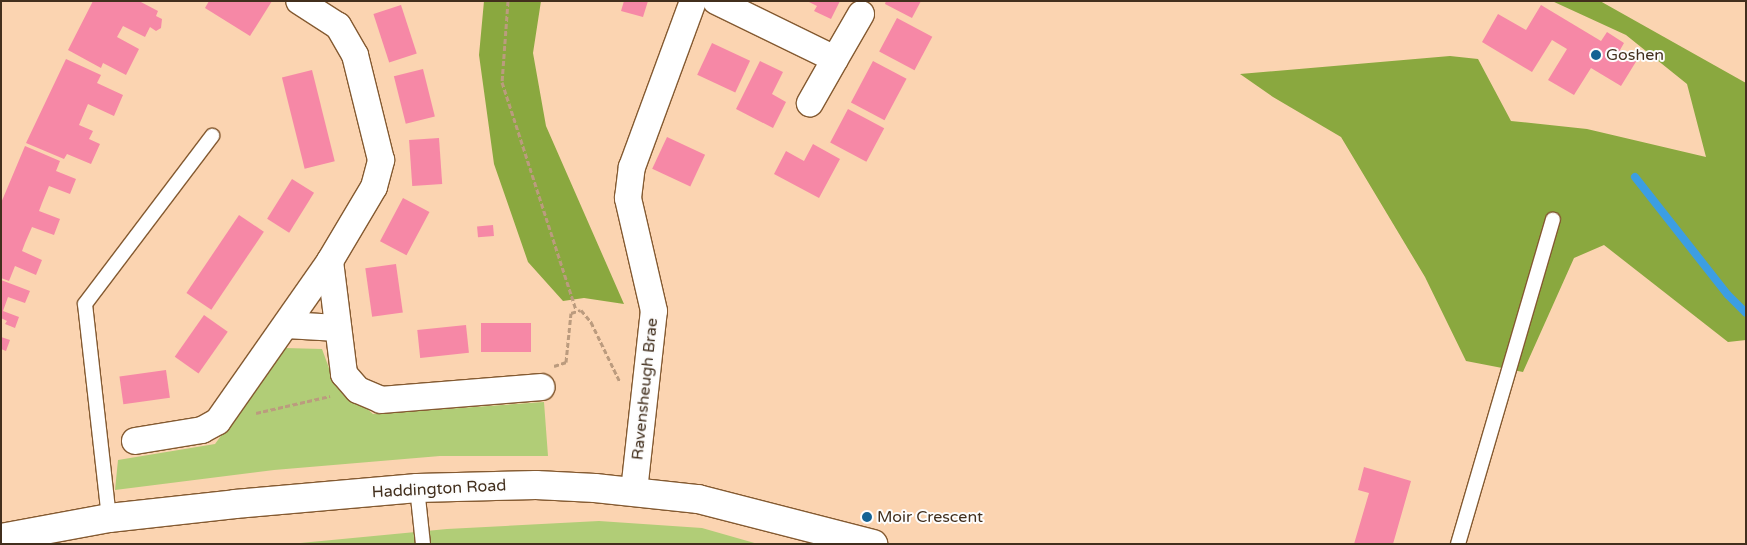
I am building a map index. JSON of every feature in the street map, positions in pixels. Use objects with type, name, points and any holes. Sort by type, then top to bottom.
[{"type":"main road","name":"Haddington Road","points":[[1,538],[109,518],[417,488],[536,485],[634,491],[698,499],[873,544]]},
{"type":"street","name":"Ravensheugh Brae","points":[[634,491],[642,400],[654,311],[628,198],[632,167],[692,1]]},
{"type":"street","points":[[716,1],[835,59]]},
{"type":"street","points":[[135,440],[202,430],[218,421],[330,261],[374,187],[381,160],[355,55],[338,26],[309,4]]},
{"type":"street","points":[[810,103],[861,14]]},
{"type":"street","points":[[330,261],[344,374],[358,390],[382,400],[541,387]]},
{"type":"street","points":[[286,325],[338,328]]},
{"type":"lane","points":[[109,518],[84,304],[212,136]]},
{"type":"lane","points":[[1458,544],[1553,220]]},
{"type":"lane","points":[[417,488],[423,544]]},
{"type":"path","points":[[508,1],[502,82],[576,310]]},
{"type":"path","points":[[541,387],[551,367],[566,362],[570,313],[581,310],[591,322],[622,387],[642,400]]},
{"type":"path","points":[[218,421],[358,390]]},
{"type":"green space","points":[[484,1],[541,1],[533,53],[546,126],[624,304],[584,298],[563,301],[528,262],[494,164],[479,55]]},
{"type":"green space","points":[[1552,1],[1600,1],[1746,83],[1746,340],[1728,342],[1604,245],[1574,258],[1523,372],[1466,361],[1425,277],[1341,137],[1273,97],[1240,74],[1450,56],[1478,59],[1511,121],[1587,129],[1706,157],[1687,84],[1626,35]]},
{"type":"green space","points":[[285,348],[322,349],[333,379],[373,414],[544,402],[548,456],[440,456],[274,470],[115,490],[118,460],[215,444]]},
{"type":"green space","points":[[599,521],[702,528],[758,544],[290,544],[447,529]]},
{"type":"building","points":[[93,1],[139,1],[158,11],[156,16],[162,19],[161,28],[156,31],[150,27],[145,37],[123,26],[117,37],[139,49],[126,75],[103,63],[101,68],[68,50]]},
{"type":"building","points":[[209,1],[272,1],[250,36],[205,8]]},
{"type":"building","points":[[624,1],[648,1],[643,17],[621,11]]},
{"type":"building","points":[[807,1],[840,1],[831,19],[814,11],[817,6]]},
{"type":"building","points":[[886,1],[921,1],[912,18],[885,4]]},
{"type":"building","points":[[401,5],[417,54],[389,62],[373,14]]},
{"type":"building","name":"Goshen","points":[[1541,5],[1601,41],[1607,32],[1624,43],[1620,50],[1637,60],[1621,86],[1591,68],[1574,95],[1548,80],[1567,49],[1552,40],[1532,72],[1482,42],[1498,14],[1526,30]]},
{"type":"building","points":[[897,18],[932,37],[914,70],[879,52]]},
{"type":"building","points":[[712,43],[750,61],[735,92],[697,75]]},
{"type":"building","points":[[66,59],[101,75],[97,83],[123,95],[114,116],[88,104],[79,125],[93,131],[89,139],[100,144],[91,164],[67,154],[64,159],[26,143]]},
{"type":"building","points":[[760,61],[783,72],[772,94],[786,102],[773,128],[736,109]]},
{"type":"building","points":[[873,61],[907,79],[884,120],[851,102]]},
{"type":"building","points":[[423,69],[435,117],[406,124],[394,76]]},
{"type":"building","points":[[312,70],[335,161],[305,169],[282,77]]},
{"type":"building","points":[[848,109],[884,128],[866,162],[830,143]]},
{"type":"building","points":[[667,137],[705,155],[690,186],[652,169]]},
{"type":"building","points":[[439,138],[442,184],[412,186],[409,140]]},
{"type":"building","points":[[813,144],[840,159],[819,198],[774,174],[786,151],[804,161]]},
{"type":"building","points":[[25,146],[60,161],[56,171],[76,179],[70,194],[49,186],[42,203],[39,211],[60,219],[54,235],[32,227],[25,243],[22,251],[42,260],[36,275],[15,266],[9,281],[1,278],[1,203]]},
{"type":"building","points":[[292,179],[314,193],[289,233],[267,219]]},
{"type":"building","points":[[403,198],[429,212],[406,255],[380,241]]},
{"type":"building","points":[[239,215],[264,232],[211,310],[186,293]]},
{"type":"building","points":[[493,225],[494,236],[478,237],[477,226]]},
{"type":"building","points":[[396,264],[403,313],[372,317],[365,268]]},
{"type":"building","points":[[1,280],[30,291],[25,303],[8,297],[3,311],[19,317],[15,328],[5,324],[7,321],[1,318]]},
{"type":"building","points":[[204,315],[228,332],[199,373],[175,357]]},
{"type":"building","points":[[481,323],[531,323],[531,352],[481,352]]},
{"type":"building","points":[[466,325],[469,353],[420,358],[417,330]]},
{"type":"building","points":[[1,337],[10,340],[6,351],[1,349]]},
{"type":"building","points":[[166,370],[170,398],[123,404],[119,377]]},
{"type":"building","points":[[1364,467],[1411,481],[1393,544],[1354,544],[1369,493],[1358,490]]},
{"type":"waterway","points":[[1635,177],[1728,295],[1746,313]]},
{"type":"place","name":"Goshen","points":[[1596,55]]},
{"type":"place","name":"Moir Crescent","points":[[867,517]]}]
